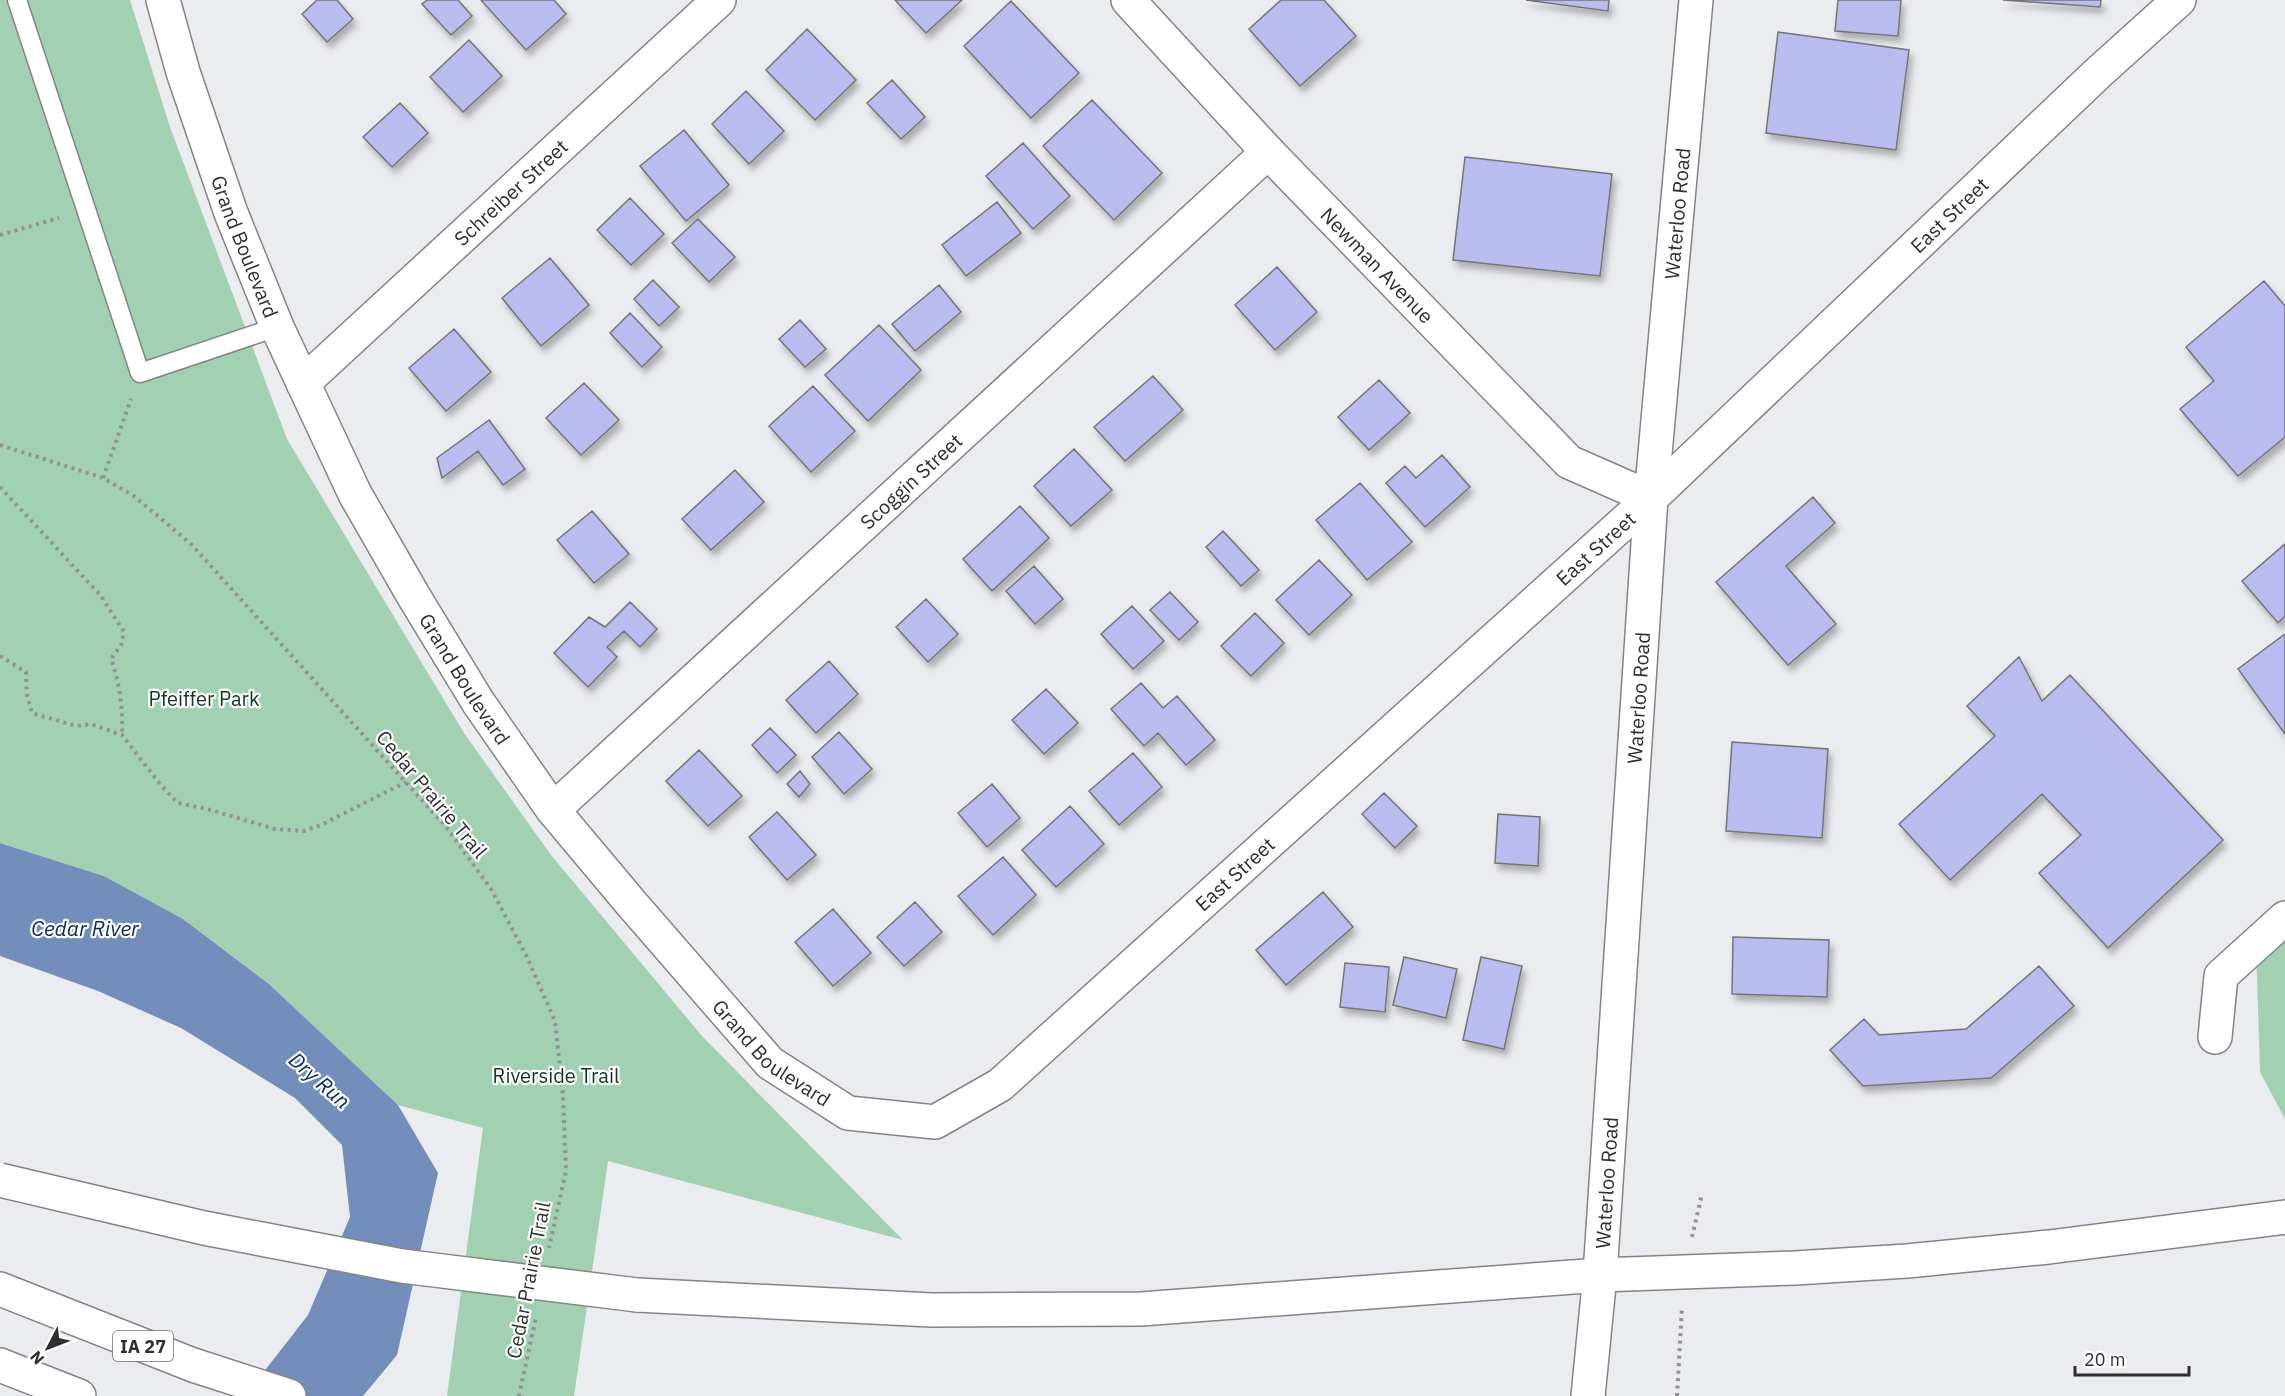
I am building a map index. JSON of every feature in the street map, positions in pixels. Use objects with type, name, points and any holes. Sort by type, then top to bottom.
[{"type":"main road","name":"Grand Boulevard","points":[[163,0],[183,72],[231,213],[276,327],[355,494],[413,596],[478,702],[553,810],[770,1064],[848,1113],[935,1122],[1000,1086]]},
{"type":"main road","name":"Schreiber Street","points":[[303,383],[719,0]]},
{"type":"main road","name":"Newman Avenue","points":[[1128,0],[1268,152],[1569,462],[1651,498]]},
{"type":"main road","name":"Waterloo Road","points":[[1588,1396],[1600,1275],[1651,498],[1696,0]]},
{"type":"main road","name":"East Street","points":[[1000,1086],[1651,498],[2098,73],[2179,0]]},
{"type":"main road","name":"Scoggin Street","points":[[553,810],[1268,152]]},
{"type":"main road","points":[[2215,1037],[2221,976],[2285,918]]},
{"type":"main road","points":[[0,1180],[204,1228],[402,1266],[637,1295],[931,1310],[1141,1308],[1600,1275],[1795,1268],[1907,1261],[2049,1247],[2285,1217]]},
{"type":"main road","name":"IA 27","points":[[0,1289],[192,1365],[289,1396]]},
{"type":"main road","points":[[0,1365],[79,1396]]},
{"type":"lane","points":[[16,0],[140,373],[276,327]]},
{"type":"path","points":[[0,235],[86,210]]},
{"type":"path","points":[[102,478],[140,373]]},
{"type":"path","name":"Cedar Prairie Trail","points":[[0,445],[102,478],[134,496],[191,544],[447,828],[491,889],[526,955],[555,1021],[564,1095],[566,1171],[547,1260]]},
{"type":"path","points":[[0,487],[101,596],[124,632],[121,645],[111,659],[116,671],[123,712],[122,735]]},
{"type":"path","points":[[0,656],[26,672],[27,696],[32,713],[76,726],[92,724],[122,735],[160,784],[178,803],[275,829],[304,831],[321,825],[406,782]]},
{"type":"path","name":"Cedar Prairie Trail","points":[[519,1396],[538,1306]]},
{"type":"green space","name":"Pfeiffer Park","points":[[0,0],[130,0],[170,127],[287,439],[464,733],[551,855],[702,1036],[903,1240],[608,1161],[574,1396],[447,1396],[483,1128],[398,1105],[269,984],[183,919],[104,876],[0,843]]},
{"type":"green space","points":[[2285,918],[2285,1119],[2260,1072],[2256,945]]},
{"type":"water","points":[[0,843],[104,876],[183,919],[269,984],[398,1105],[438,1173],[397,1355],[363,1396],[245,1396],[308,1315],[350,1217],[342,1145],[295,1098],[181,1028],[98,991],[0,956]]},
{"type":"building","points":[[317,0],[337,0],[353,19],[327,42],[302,14]]},
{"type":"building","points":[[427,0],[458,0],[472,16],[451,35],[422,4]]},
{"type":"building","points":[[481,0],[554,0],[566,14],[526,50]]},
{"type":"building","points":[[895,0],[962,0],[926,33]]},
{"type":"building","points":[[1281,0],[1324,0],[1356,36],[1300,86],[1249,29]]},
{"type":"building","points":[[1526,0],[1609,0],[1608,11]]},
{"type":"building","points":[[1838,0],[1901,0],[1898,36],[1835,31]]},
{"type":"building","points":[[2003,0],[2101,0],[2100,7]]},
{"type":"building","points":[[1011,1],[1079,73],[1031,118],[964,46]]},
{"type":"building","points":[[807,29],[856,80],[815,120],[766,70]]},
{"type":"building","points":[[1778,32],[1909,50],[1896,150],[1766,133]]},
{"type":"building","points":[[469,40],[502,76],[463,112],[430,77]]},
{"type":"building","points":[[892,80],[925,117],[901,139],[867,103]]},
{"type":"building","points":[[746,91],[784,131],[749,164],[712,124]]},
{"type":"building","points":[[1092,100],[1162,173],[1114,220],[1043,146]]},
{"type":"building","points":[[400,103],[428,133],[392,167],[363,137]]},
{"type":"building","points":[[684,130],[729,185],[686,221],[640,166]]},
{"type":"building","points":[[1023,143],[1070,196],[1033,229],[986,176]]},
{"type":"building","points":[[1465,157],[1612,174],[1600,276],[1453,260]]},
{"type":"building","points":[[630,198],[664,234],[631,265],[597,230]]},
{"type":"building","points":[[997,202],[1021,233],[966,276],[942,245]]},
{"type":"building","points":[[698,219],[735,257],[709,282],[672,243]]},
{"type":"building","points":[[550,258],[589,305],[541,346],[502,298]]},
{"type":"building","points":[[1277,267],[1317,312],[1275,350],[1235,305]]},
{"type":"building","points":[[653,280],[679,307],[659,326],[634,299]]},
{"type":"building","points":[[2264,281],[2285,306],[2285,437],[2238,476],[2180,409],[2214,381],[2186,347]]},
{"type":"building","points":[[939,285],[961,312],[915,351],[892,324]]},
{"type":"building","points":[[630,313],[662,347],[642,367],[610,333]]},
{"type":"building","points":[[800,320],[826,349],[805,367],[779,339]]},
{"type":"building","points":[[879,325],[921,370],[868,421],[825,375]]},
{"type":"building","points":[[454,329],[491,372],[446,411],[409,368]]},
{"type":"building","points":[[1153,376],[1183,410],[1125,461],[1094,427]]},
{"type":"building","points":[[1379,380],[1410,413],[1369,450],[1338,417]]},
{"type":"building","points":[[584,383],[619,420],[581,455],[546,418]]},
{"type":"building","points":[[813,386],[855,431],[811,472],[769,426]]},
{"type":"building","points":[[489,420],[525,469],[503,485],[478,451],[442,478],[437,458]]},
{"type":"building","points":[[1074,449],[1112,490],[1071,526],[1034,486]]},
{"type":"building","points":[[1442,455],[1470,487],[1425,527],[1386,483],[1405,466],[1416,478]]},
{"type":"building","points":[[735,470],[764,502],[711,550],[682,519]]},
{"type":"building","points":[[1360,483],[1412,542],[1367,580],[1316,520]]},
{"type":"building","points":[[1813,497],[1835,523],[1786,566],[1836,624],[1788,665],[1716,582]]},
{"type":"building","points":[[1020,506],[1049,538],[992,591],[963,559]]},
{"type":"building","points":[[592,511],[629,554],[594,583],[557,540]]},
{"type":"building","points":[[1223,531],[1259,570],[1241,586],[1206,547]]},
{"type":"building","points":[[2285,544],[2285,616],[2278,623],[2242,581]]},
{"type":"building","points":[[1319,560],[1352,595],[1309,635],[1276,600]]},
{"type":"building","points":[[1034,566],[1063,599],[1035,624],[1006,591]]},
{"type":"building","points":[[1170,592],[1198,622],[1179,640],[1150,610]]},
{"type":"building","points":[[926,599],[958,634],[928,662],[896,627]]},
{"type":"building","points":[[630,602],[657,629],[640,647],[624,631],[607,647],[617,657],[588,687],[554,653],[589,617],[605,627]]},
{"type":"building","points":[[1132,606],[1164,641],[1133,669],[1101,634]]},
{"type":"building","points":[[1255,613],[1284,643],[1251,676],[1221,646]]},
{"type":"building","points":[[2285,634],[2285,734],[2238,669]]},
{"type":"building","points":[[2019,657],[2042,701],[2070,675],[2223,840],[2108,948],[2039,873],[2081,835],[2042,794],[1950,880],[1899,824],[1995,736],[1967,706]]},
{"type":"building","points":[[829,661],[858,694],[816,733],[786,700]]},
{"type":"building","points":[[1141,683],[1163,708],[1177,696],[1215,740],[1186,765],[1158,733],[1144,746],[1111,709]]},
{"type":"building","points":[[1046,689],[1078,723],[1044,754],[1012,720]]},
{"type":"building","points":[[770,728],[796,755],[777,773],[752,745]]},
{"type":"building","points":[[839,732],[872,769],[844,794],[812,757]]},
{"type":"building","points":[[1732,742],[1828,749],[1822,838],[1726,831]]},
{"type":"building","points":[[699,750],[742,796],[708,826],[666,781]]},
{"type":"building","points":[[1133,753],[1162,787],[1119,825],[1089,791]]},
{"type":"building","points":[[800,771],[810,784],[799,797],[787,784]]},
{"type":"building","points":[[992,784],[1020,818],[987,847],[958,813]]},
{"type":"building","points":[[1384,793],[1417,826],[1395,848],[1362,814]]},
{"type":"building","points":[[1070,806],[1104,844],[1056,887],[1022,850]]},
{"type":"building","points":[[777,812],[816,855],[787,880],[749,837]]},
{"type":"building","points":[[1498,814],[1540,817],[1538,866],[1495,863]]},
{"type":"building","points":[[1003,857],[1036,895],[993,935],[958,896]]},
{"type":"building","points":[[1323,892],[1353,927],[1286,985],[1256,950]]},
{"type":"building","points":[[915,902],[942,932],[904,966],[877,937]]},
{"type":"building","points":[[833,909],[871,953],[833,986],[795,942]]},
{"type":"building","points":[[1733,937],[1829,940],[1827,997],[1732,994]]},
{"type":"building","points":[[1404,957],[1457,969],[1446,1018],[1393,1005]]},
{"type":"building","points":[[1481,957],[1522,966],[1504,1049],[1463,1040]]},
{"type":"building","points":[[1345,963],[1389,967],[1385,1012],[1340,1007]]},
{"type":"building","points":[[2039,966],[2074,1006],[1991,1078],[1863,1086],[1830,1050],[1864,1019],[1879,1035],[1966,1029]]},
{"type":"water label","name":"Cedar River","points":[[85,928]]},
{"type":"water label","name":"Dry Run","points":[[320,1080]]},
{"type":"park label","name":"Riverside Trail","points":[[556,1075]]}]
